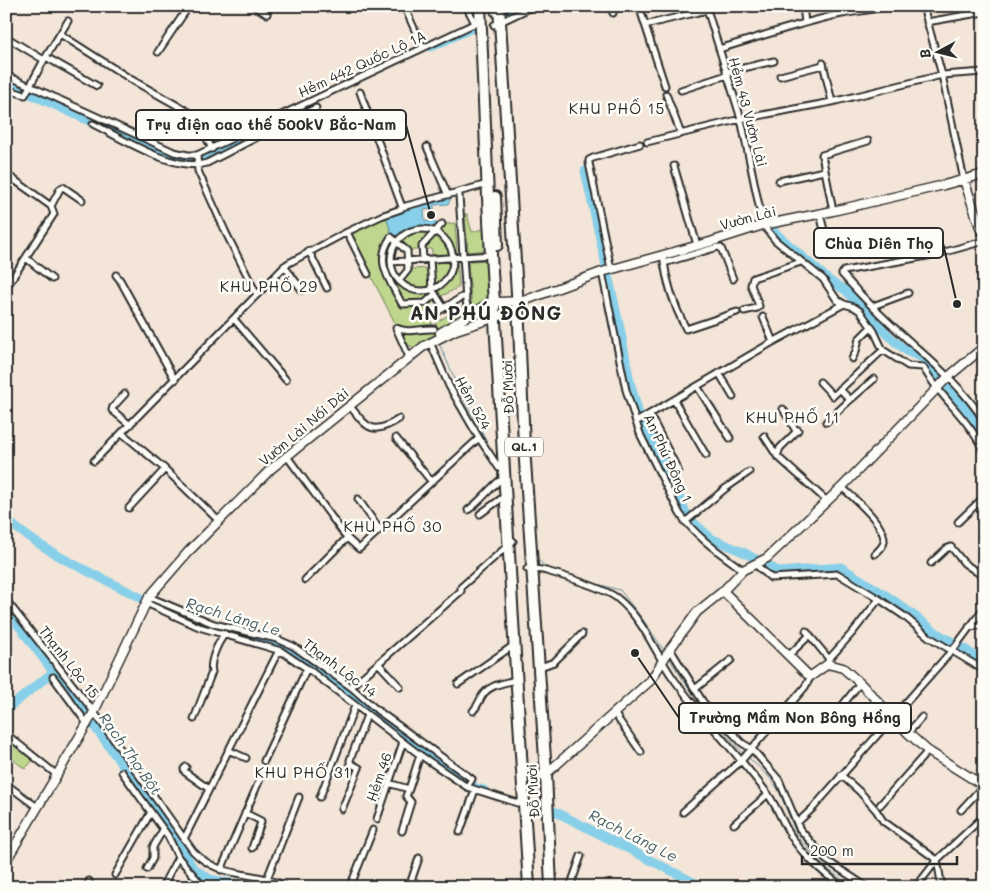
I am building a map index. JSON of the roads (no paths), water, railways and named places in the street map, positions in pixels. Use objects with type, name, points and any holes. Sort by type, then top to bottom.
[{"type":"highway","name":"Đỗ Mười","points":[[480,6],[487,22],[508,306],[514,645],[529,887]]},
{"type":"highway","name":"Đỗ Mười","points":[[497,8],[487,22],[488,184],[492,255],[508,306],[503,470],[511,543],[534,887]]},
{"type":"highway","name":"Đỗ Mười","points":[[497,8],[487,22],[508,306],[539,667],[546,887]]},
{"type":"highway","name":"Đỗ Mười","points":[[530,569],[551,887]]},
{"type":"street","points":[[158,52],[189,6]]},
{"type":"street","points":[[254,6],[267,14]]},
{"type":"street","points":[[388,9],[396,6]]},
{"type":"street","points":[[404,6],[423,48]]},
{"type":"street","points":[[466,6],[487,22]]},
{"type":"street","name":"Hẻm 442 Quốc Lộ 1A","points":[[197,157],[423,48],[487,22],[534,6]]},
{"type":"street","points":[[610,6],[613,13]]},
{"type":"street","points":[[639,6],[665,86]]},
{"type":"street","points":[[803,6],[805,23]]},
{"type":"street","points":[[841,6],[843,14]]},
{"type":"street","points":[[719,49],[805,23],[888,6]]},
{"type":"street","points":[[923,6],[942,75],[964,180],[984,240],[938,254],[842,272],[872,306],[929,358],[969,400],[984,421]]},
{"type":"street","points":[[645,25],[707,8]]},
{"type":"street","name":"Hẻm 43 Vườn Lài","points":[[707,8],[741,119],[763,225]]},
{"type":"street","points":[[928,22],[984,12]]},
{"type":"street","points":[[6,88],[22,96],[26,94],[45,58],[68,22]]},
{"type":"street","points":[[60,34],[132,80],[194,115],[212,149]]},
{"type":"street","points":[[6,37],[97,86]]},
{"type":"street","points":[[682,90],[726,74],[774,61]]},
{"type":"street","points":[[780,76],[822,63],[832,102]]},
{"type":"street","points":[[647,142],[741,119],[832,102],[942,75],[984,72]]},
{"type":"street","points":[[6,76],[174,152],[197,157],[197,166],[223,227],[257,295]]},
{"type":"street","points":[[360,92],[402,206]]},
{"type":"street","points":[[666,94],[681,134]]},
{"type":"street","points":[[93,124],[170,162],[197,166],[316,108]]},
{"type":"street","points":[[833,211],[821,158],[823,154],[868,141]]},
{"type":"street","name":"An Phú Đông 1","points":[[640,144],[593,158],[588,163],[626,390],[638,421],[641,436],[680,514],[704,542],[743,570]]},
{"type":"street","points":[[427,147],[447,193]]},
{"type":"street","points":[[674,166],[697,245]]},
{"type":"street","points":[[779,181],[824,171]]},
{"type":"street","points":[[6,174],[51,206],[54,214],[6,288]]},
{"type":"street","name":"Vườn Lài","points":[[432,341],[440,333],[469,314],[480,310],[508,306],[607,270],[763,225],[833,211],[984,174]]},
{"type":"street","points":[[94,461],[284,266],[347,232],[381,216],[396,212],[402,206],[488,184]]},
{"type":"street","points":[[51,206],[63,187],[82,200]]},
{"type":"street","points":[[459,194],[466,297],[469,314]]},
{"type":"street","points":[[454,214],[461,214]]},
{"type":"street","points":[[820,214],[828,246],[839,246]]},
{"type":"street","points":[[423,259],[422,246],[442,224]]},
{"type":"street","points":[[763,225],[775,240],[823,278],[837,300],[860,311],[872,327],[883,350],[908,366],[923,367],[961,414],[984,452]]},
{"type":"street","points":[[399,280],[408,270],[407,251],[397,242],[390,237],[386,243],[383,263],[386,276],[402,304],[425,303],[435,294],[452,268],[453,257],[442,235],[436,232],[416,229],[406,233],[397,242],[391,254],[393,271],[399,280],[405,286],[414,290],[435,294]]},
{"type":"street","points":[[347,232],[368,274]]},
{"type":"street","points":[[664,263],[718,247],[721,248],[732,279]]},
{"type":"street","points":[[309,251],[328,288]]},
{"type":"street","points":[[391,262],[492,255]]},
{"type":"street","points":[[664,255],[664,263],[675,307],[686,329],[737,312]]},
{"type":"street","points":[[26,258],[52,279]]},
{"type":"street","points":[[430,259],[435,294],[444,308]]},
{"type":"street","points":[[744,311],[759,306],[752,285],[753,278],[801,262]]},
{"type":"street","points":[[284,266],[302,290]]},
{"type":"street","points":[[116,275],[175,380]]},
{"type":"street","points":[[872,306],[908,293]]},
{"type":"street","points":[[434,314],[466,297]]},
{"type":"street","points":[[638,421],[773,342],[844,304]]},
{"type":"street","name":"Vườn Lài Nối Dài","points":[[6,861],[90,720],[147,601],[188,552],[286,455],[409,357],[432,341],[508,306]]},
{"type":"street","points":[[763,317],[773,342]]},
{"type":"street","points":[[234,319],[286,380]]},
{"type":"street","points":[[852,360],[859,339],[872,327]]},
{"type":"street","points":[[409,357],[396,328],[407,332],[420,329],[434,329]]},
{"type":"street","name":"Hẻm 524","points":[[432,341],[449,386],[479,438],[499,468],[503,470]]},
{"type":"street","points":[[543,775],[651,680],[666,654],[697,612],[723,591],[743,570],[759,562],[827,501],[946,378],[984,347]]},
{"type":"street","points":[[820,382],[833,396],[883,350]]},
{"type":"street","points":[[719,373],[733,397]]},
{"type":"street","points":[[826,422],[874,379]]},
{"type":"street","points":[[696,386],[730,438]]},
{"type":"street","points":[[840,389],[850,400]]},
{"type":"street","points":[[125,394],[112,410],[130,425]]},
{"type":"street","points":[[674,400],[706,455]]},
{"type":"street","points":[[349,406],[368,427],[375,429],[387,426],[399,419]]},
{"type":"street","points":[[777,456],[780,448],[797,430],[783,409]]},
{"type":"street","points":[[649,416],[678,470]]},
{"type":"street","points":[[122,433],[166,469],[219,521]]},
{"type":"street","points":[[764,436],[777,456],[827,501]]},
{"type":"street","points":[[396,438],[431,481]]},
{"type":"street","points":[[286,455],[347,538],[359,549],[479,438]]},
{"type":"street","points":[[130,508],[166,469]]},
{"type":"street","points":[[687,521],[726,488],[749,472]]},
{"type":"street","points":[[468,510],[499,481],[504,481]]},
{"type":"street","points":[[842,487],[876,521],[880,528],[884,541],[882,547],[875,554]]},
{"type":"street","points":[[480,514],[505,496]]},
{"type":"street","points":[[958,522],[984,497]]},
{"type":"street","points":[[358,499],[380,530]]},
{"type":"street","points":[[305,580],[347,538]]},
{"type":"street","points":[[351,687],[461,591],[461,587],[511,543]]},
{"type":"street","points":[[931,563],[946,549],[951,547],[964,563],[984,577]]},
{"type":"street","points":[[759,562],[771,578],[838,574],[904,616],[929,637],[954,648],[984,670]]},
{"type":"street","points":[[530,569],[546,571],[603,590],[615,596],[635,615],[695,689],[703,702],[779,780],[799,828],[826,860],[866,887]]},
{"type":"street","points":[[723,591],[811,676]]},
{"type":"street","points":[[683,812],[742,761],[805,687],[811,676],[828,662],[854,632],[879,599]]},
{"type":"street","name":"Thạnh Lộc 15","points":[[6,600],[90,720]]},
{"type":"street","name":"Thạnh Lộc 14","points":[[147,601],[200,627],[281,651],[310,670],[420,755],[467,787],[524,805]]},
{"type":"street","name":"Thạnh Lộc 14","points":[[147,601],[214,624],[277,639],[294,646],[351,687],[377,710],[472,779],[467,787]]},
{"type":"street","points":[[797,823],[813,808],[954,648],[984,608]]},
{"type":"street","points":[[970,627],[984,626]]},
{"type":"street","points":[[806,630],[828,662],[843,668],[860,683],[928,751],[984,786],[961,810]]},
{"type":"street","points":[[194,718],[212,672],[210,667],[225,634]]},
{"type":"street","points":[[539,667],[554,662],[582,634]]},
{"type":"street","points":[[788,655],[810,635]]},
{"type":"street","points":[[458,684],[514,645]]},
{"type":"street","name":"Thạnh Lộc 14","points":[[184,840],[277,654],[281,651]]},
{"type":"street","points":[[666,654],[672,676],[708,723],[768,794],[794,841],[822,871],[842,887]]},
{"type":"street","points":[[695,689],[731,660]]},
{"type":"street","points":[[378,663],[400,687]]},
{"type":"street","points":[[264,761],[310,670],[318,664]]},
{"type":"street","name":"Thạnh Lộc 15","points":[[53,677],[135,770],[184,840],[201,860],[216,869],[267,879],[287,887]]},
{"type":"street","points":[[472,711],[480,704],[481,697],[495,685],[516,680]]},
{"type":"street","points":[[838,711],[860,683]]},
{"type":"street","points":[[320,797],[355,706]]},
{"type":"street","points":[[614,713],[641,752]]},
{"type":"street","points":[[342,810],[359,768],[350,763],[350,760],[367,715]]},
{"type":"street","points":[[908,733],[922,717]]},
{"type":"street","points":[[6,734],[57,775]]},
{"type":"street","name":"Hẻm 46","points":[[377,819],[403,742]]},
{"type":"street","points":[[228,750],[246,758]]},
{"type":"street","points":[[880,805],[928,751]]},
{"type":"street","points":[[402,831],[412,802],[406,796],[420,755]]},
{"type":"street","points":[[186,767],[184,769],[185,772],[209,789]]},
{"type":"street","points":[[126,778],[135,770]]},
{"type":"street","points":[[122,772],[163,830],[178,857],[201,885],[209,887]]},
{"type":"street","points":[[221,870],[262,772]]},
{"type":"street","points":[[841,775],[860,792],[883,821],[937,860],[941,882],[940,887]]},
{"type":"street","points":[[388,783],[409,789]]},
{"type":"street","points":[[6,784],[38,807]]},
{"type":"street","points":[[460,832],[475,790]]},
{"type":"street","points":[[734,824],[768,794]]},
{"type":"street","points":[[144,803],[153,796]]},
{"type":"street","points":[[267,879],[299,797]]},
{"type":"street","points":[[115,876],[151,812]]},
{"type":"street","points":[[245,814],[261,820],[252,848]]},
{"type":"street","points":[[916,887],[937,860],[984,816]]},
{"type":"street","points":[[147,869],[153,858],[153,847],[163,830]]},
{"type":"street","points":[[350,887],[373,830]]},
{"type":"street","points":[[6,842],[14,848]]},
{"type":"street","points":[[570,887],[582,856]]},
{"type":"street","points":[[162,887],[178,857]]},
{"type":"street","points":[[409,887],[419,858]]},
{"type":"water","points":[[453,194],[448,204],[434,205],[434,209],[424,210],[425,221],[435,221],[438,225],[433,230],[414,230],[399,239],[391,232],[386,216],[406,207]]},
{"type":"waterway","points":[[502,15],[522,6]]},
{"type":"waterway","points":[[431,47],[475,27]]},
{"type":"waterway","points":[[6,83],[166,156],[187,162],[229,144],[279,118]]},
{"type":"waterway","points":[[585,171],[630,382],[639,414],[691,520],[711,538],[743,552],[780,572],[841,567],[892,599],[940,635],[962,647],[984,663]]},
{"type":"waterway","points":[[771,229],[830,281],[845,290],[892,339],[908,352],[923,358],[975,419],[984,435]]},
{"type":"waterway","points":[[438,341],[466,404],[497,461]]},
{"type":"waterway","name":"Rạch Láng Le","points":[[6,519],[39,544],[76,566],[153,604]]},
{"type":"waterway","points":[[536,558],[548,569]]},
{"type":"waterway","points":[[561,573],[574,577]]},
{"type":"waterway","points":[[589,582],[620,590],[665,652]]},
{"type":"waterway","name":"Rạch Thợ Bột","points":[[6,609],[100,734],[181,847],[193,868],[210,879],[250,887]]},
{"type":"waterway","name":"Rạch Láng Le","points":[[171,612],[211,628],[271,642],[289,649],[420,749],[476,788],[484,790]]},
{"type":"waterway","points":[[669,658],[704,708],[745,755]]},
{"type":"waterway","points":[[6,710],[53,672]]},
{"type":"waterway","points":[[748,757],[771,779],[779,791],[797,836],[822,865],[852,887]]},
{"type":"waterway","name":"Rạch Láng Le","points":[[550,810],[703,887]]},
{"type":"place","name":"Trụ điện cao thế 500kV Bắc-Nam","points":[[431,215]]},
{"type":"place","name":"Chùa Diên Thọ","points":[[957,304]]},
{"type":"place","name":"Trường Mầm Non Bông Hồng","points":[[635,653]]},
{"type":"district","name":"KHU PHỐ 15","points":[[617,109]]},
{"type":"district","name":"KHU PHỐ 29","points":[[269,287]]},
{"type":"district","name":"AN PHÚ ĐÔNG","points":[[486,313]]},
{"type":"district","name":"KHU PHỐ 11","points":[[793,418]]},
{"type":"district","name":"KHU PHỐ 30","points":[[393,527]]},
{"type":"district","name":"KHU PHỐ 31","points":[[303,773]]}]
